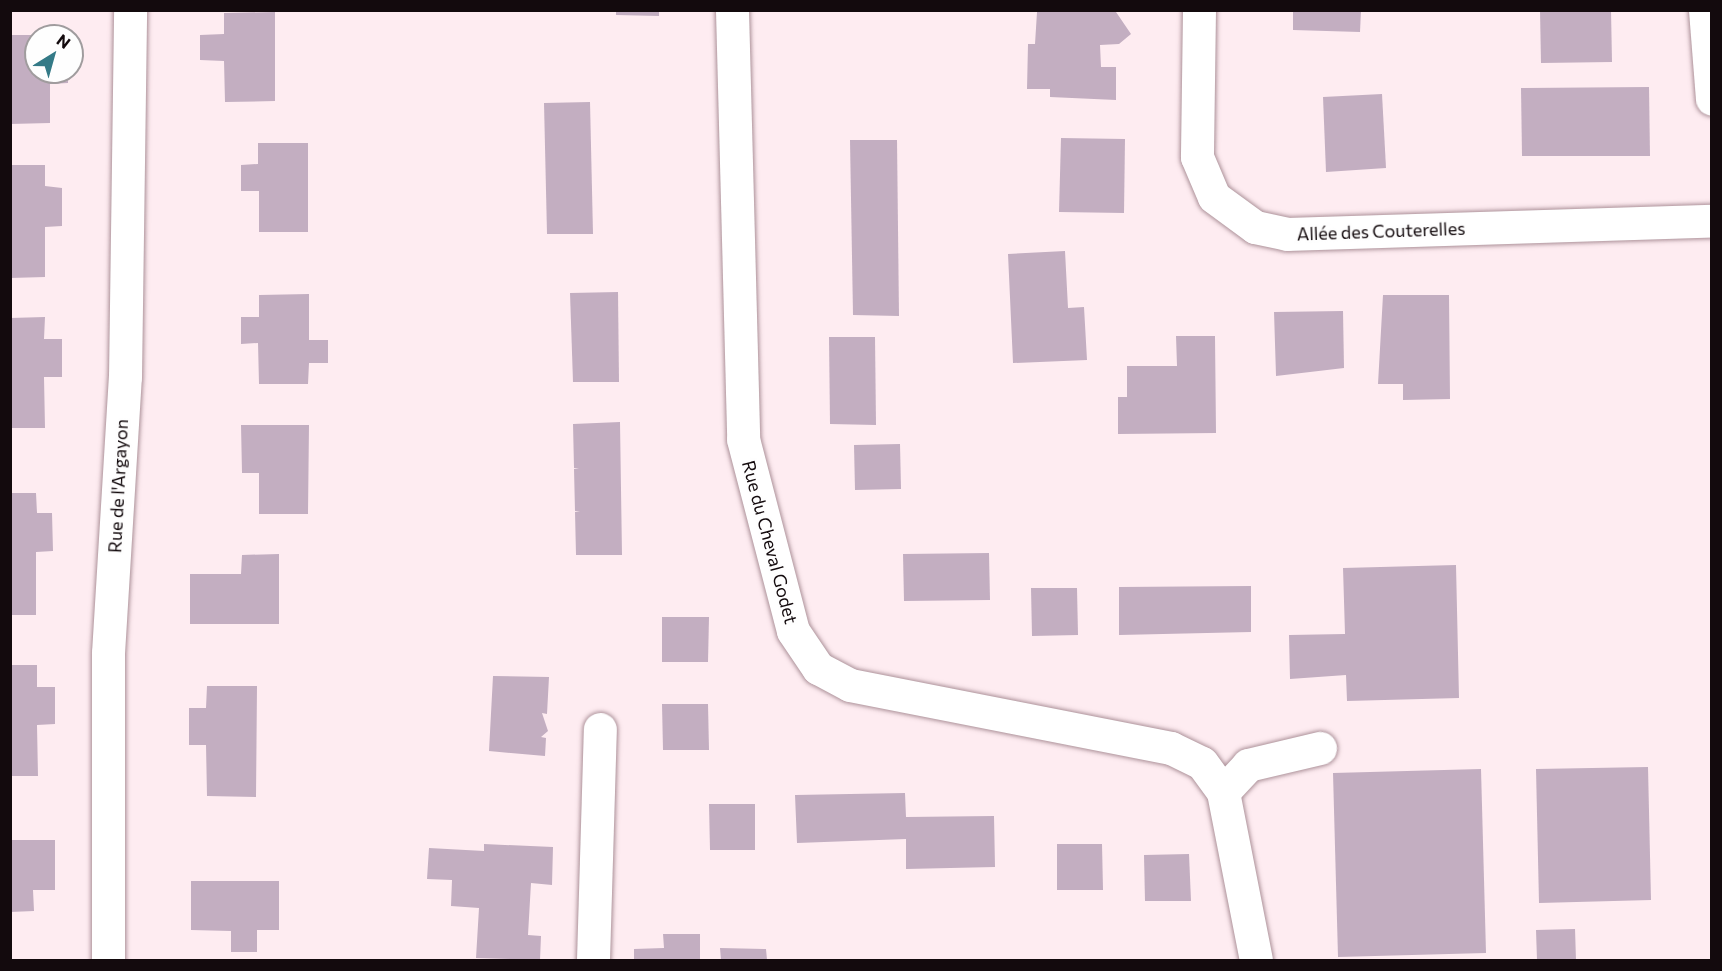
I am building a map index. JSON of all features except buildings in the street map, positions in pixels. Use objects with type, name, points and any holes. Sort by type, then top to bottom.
[{"type":"street","name":"Rue de l'Argayon","points":[[108,960],[108,653],[124,377],[130,10]]},
{"type":"street","name":"Rue du Cheval Godet","points":[[732,10],[743,440],[793,631],[818,668],[850,685],[1171,748],[1202,763],[1223,792],[1256,960]]},
{"type":"street","name":"Allée des Couterelles","points":[[1199,10],[1197,157],[1214,197],[1255,227],[1287,234],[1712,221]]},
{"type":"street","points":[[1705,10],[1712,99]]},
{"type":"street","points":[[593,960],[600,729]]},
{"type":"street","points":[[1223,792],[1248,765],[1320,748]]}]
